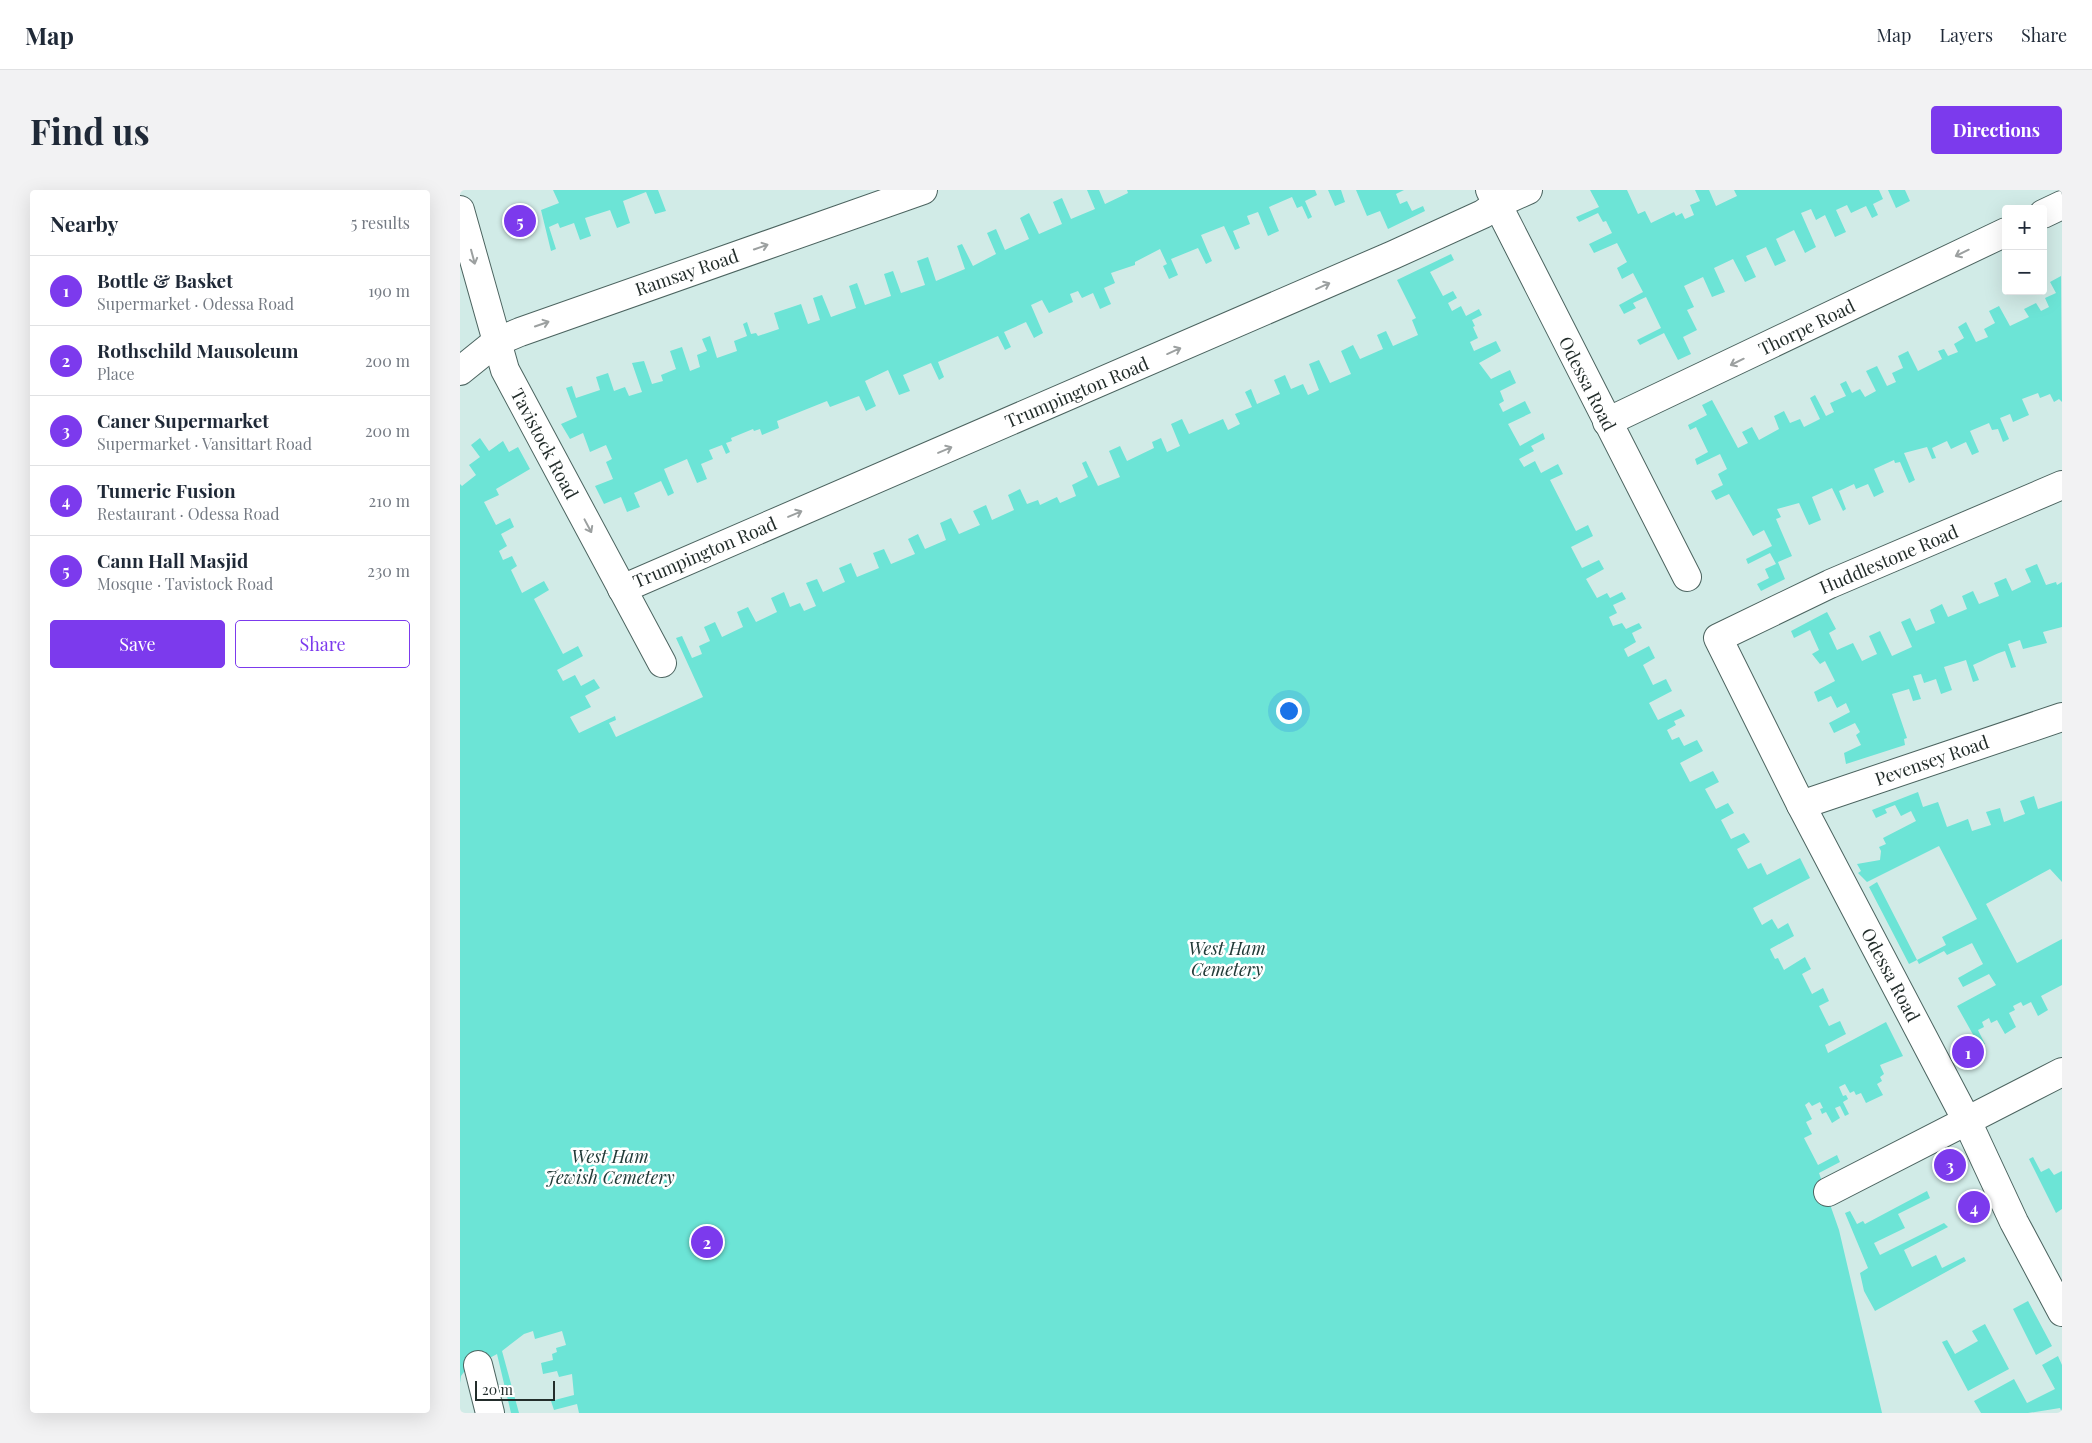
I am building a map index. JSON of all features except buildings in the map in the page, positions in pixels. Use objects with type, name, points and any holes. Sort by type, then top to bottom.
[{"type":"street","name":"Ramsay Road","points":[[460,371],[496,342],[923,190]]},
{"type":"street","name":"Trumpington Road","points":[[622,589],[1393,255],[1483,214],[1493,197],[1528,190]]},
{"type":"street","name":"Odessa Road","points":[[1493,197],[1606,422],[1687,577]]},
{"type":"street","points":[[2047,212],[2062,205]]},
{"type":"street","name":"Tavistock Road","points":[[460,210],[505,370],[662,663]]},
{"type":"street","name":"Thorpe Road","points":[[1606,422],[2002,234]]},
{"type":"street","name":"Huddlestone Road","points":[[1718,638],[1830,584],[2062,485]]},
{"type":"street","name":"Odessa Road","points":[[1718,638],[1801,805],[1967,1121],[2014,1222],[2062,1312]]},
{"type":"street","name":"Pevensey Road","points":[[1801,805],[2062,717]]},
{"type":"street","points":[[1828,1192],[2062,1072]]},
{"type":"street","points":[[478,1365],[490,1413]]},
{"type":"green space","points":[[553,190],[658,190],[666,211],[655,214],[646,192],[623,201],[630,223],[617,228],[610,210],[585,218],[591,236],[580,240],[574,223],[560,228],[558,223],[549,227],[556,249],[551,251],[541,210],[559,203]]},
{"type":"green space","points":[[1087,190],[1099,190],[1105,204],[1128,193],[1127,190],[1315,190],[1317,195],[1305,201],[1312,217],[1308,219],[1302,206],[1297,208],[1292,197],[1269,207],[1279,231],[1268,236],[1258,212],[1247,216],[1250,224],[1233,231],[1240,248],[1235,250],[1224,226],[1201,235],[1212,261],[1206,264],[1198,248],[1171,259],[1178,275],[1169,279],[1163,266],[1167,264],[1160,249],[1135,262],[1135,265],[1111,273],[1115,283],[1104,288],[1111,304],[1100,309],[1093,293],[1082,298],[1078,291],[1070,294],[1073,302],[1049,313],[1042,300],[1031,305],[1043,333],[1034,338],[1026,322],[1004,332],[1011,347],[1005,350],[998,336],[938,362],[944,377],[939,380],[931,363],[903,375],[910,391],[899,395],[888,370],[865,381],[876,406],[866,411],[859,396],[830,407],[827,401],[777,421],[779,428],[762,435],[760,429],[754,431],[753,429],[731,438],[732,441],[726,443],[730,452],[726,454],[722,445],[709,450],[713,459],[701,464],[707,479],[697,483],[687,459],[664,469],[674,493],[668,496],[661,481],[634,493],[640,507],[627,512],[621,497],[604,504],[595,486],[613,479],[606,462],[612,459],[606,445],[590,452],[583,433],[570,439],[561,424],[577,417],[566,388],[572,386],[576,398],[600,390],[596,377],[608,373],[614,391],[625,387],[629,396],[642,392],[632,363],[644,361],[652,384],[663,381],[661,375],[676,369],[670,351],[682,347],[690,371],[700,367],[697,355],[707,351],[702,339],[710,336],[717,358],[737,351],[734,341],[747,336],[743,324],[747,322],[751,334],[756,333],[758,336],[779,329],[774,313],[801,304],[808,324],[820,320],[813,298],[822,295],[831,317],[856,308],[849,286],[857,283],[865,305],[891,296],[884,274],[893,271],[901,293],[925,285],[917,261],[928,257],[936,281],[965,269],[957,246],[962,244],[973,266],[996,254],[987,233],[996,229],[1005,250],[1029,239],[1020,218],[1029,213],[1039,234],[1062,224],[1053,202],[1062,198],[1071,219],[1095,209]]},
{"type":"green space","points":[[1328,190],[1341,190],[1345,202],[1335,206]]},
{"type":"green space","points":[[1356,190],[1404,190],[1396,194],[1400,204],[1407,201],[1412,211],[1423,206],[1425,211],[1388,229],[1380,211],[1367,216]]},
{"type":"green space","points":[[1590,190],[1627,190],[1638,214],[1645,211],[1651,223],[1674,212],[1676,216],[1682,213],[1685,219],[1694,215],[1690,205],[1700,201],[1695,190],[1709,190],[1716,206],[1737,196],[1734,190],[1879,190],[1883,199],[1873,204],[1878,215],[1872,218],[1866,206],[1851,213],[1847,205],[1836,210],[1846,232],[1835,237],[1825,215],[1816,220],[1811,209],[1801,213],[1816,247],[1805,253],[1794,230],[1776,239],[1786,261],[1775,266],[1766,247],[1746,256],[1756,277],[1745,282],[1733,259],[1714,268],[1725,292],[1712,297],[1703,277],[1684,286],[1694,307],[1687,310],[1697,330],[1683,337],[1691,354],[1678,360],[1664,333],[1640,345],[1637,340],[1661,328],[1646,297],[1633,303],[1636,308],[1624,314],[1619,305],[1643,292],[1633,273],[1622,279],[1617,268],[1627,262],[1617,243],[1594,253],[1589,244],[1612,233],[1606,221],[1603,222],[1598,213],[1579,222],[1576,217],[1599,207]]},
{"type":"green space","points":[[1888,190],[1905,190],[1910,201],[1896,208]]},
{"type":"green space","name":"West Ham Cemetery","points":[[1451,254],[1454,260],[1430,272],[1443,296],[1453,291],[1457,298],[1448,303],[1452,311],[1461,306],[1466,316],[1479,309],[1482,315],[1472,320],[1478,338],[1470,342],[1474,351],[1496,341],[1501,351],[1479,363],[1491,379],[1510,370],[1516,383],[1500,391],[1504,401],[1499,404],[1503,412],[1525,401],[1531,413],[1508,424],[1520,446],[1543,433],[1545,439],[1531,446],[1534,451],[1519,459],[1524,467],[1535,461],[1541,473],[1558,464],[1563,474],[1550,480],[1576,531],[1588,525],[1593,536],[1571,547],[1582,568],[1599,560],[1604,569],[1586,579],[1597,598],[1607,593],[1610,598],[1622,592],[1626,599],[1613,605],[1617,613],[1609,617],[1613,626],[1622,623],[1626,629],[1639,623],[1642,628],[1632,633],[1636,642],[1624,649],[1628,657],[1649,646],[1655,658],[1643,665],[1653,685],[1666,679],[1672,691],[1649,703],[1658,720],[1681,709],[1685,716],[1674,721],[1676,725],[1667,730],[1672,740],[1679,737],[1684,746],[1697,740],[1703,751],[1680,763],[1690,782],[1713,771],[1719,782],[1705,789],[1716,809],[1728,803],[1734,813],[1721,820],[1731,839],[1744,833],[1750,842],[1737,849],[1748,869],[1761,863],[1767,875],[1800,858],[1810,878],[1753,908],[1762,925],[1772,919],[1778,929],[1788,923],[1794,936],[1770,949],[1775,959],[1778,958],[1784,970],[1805,957],[1811,969],[1802,974],[1812,994],[1823,988],[1829,1001],[1819,1006],[1829,1026],[1840,1021],[1846,1034],[1825,1045],[1828,1053],[1886,1022],[1903,1056],[1880,1065],[1884,1074],[1880,1077],[1882,1081],[1877,1084],[1883,1095],[1866,1103],[1861,1093],[1856,1095],[1854,1091],[1850,1093],[1845,1084],[1839,1087],[1843,1096],[1846,1095],[1848,1099],[1843,1102],[1849,1114],[1845,1116],[1840,1106],[1835,1108],[1840,1118],[1832,1123],[1826,1112],[1822,1114],[1820,1109],[1823,1108],[1820,1102],[1812,1106],[1809,1102],[1805,1105],[1812,1119],[1806,1122],[1812,1134],[1804,1138],[1818,1165],[1837,1155],[1840,1162],[1819,1173],[1839,1230],[1882,1413],[579,1413],[577,1404],[554,1410],[551,1401],[574,1395],[572,1374],[559,1377],[557,1371],[543,1374],[541,1363],[553,1360],[552,1354],[557,1352],[556,1348],[566,1345],[562,1331],[535,1339],[533,1331],[524,1334],[502,1351],[519,1413],[511,1413],[497,1354],[464,1372],[460,1383],[460,484],[462,486],[476,475],[469,465],[480,457],[471,445],[480,438],[489,451],[503,441],[509,452],[518,447],[530,469],[496,489],[499,495],[484,502],[496,525],[510,518],[514,527],[501,534],[507,546],[499,551],[503,560],[512,556],[517,566],[511,570],[522,593],[544,581],[549,590],[534,599],[563,654],[578,646],[583,656],[557,670],[563,681],[575,675],[581,686],[594,679],[600,688],[585,696],[591,707],[570,717],[579,733],[615,716],[616,720],[609,723],[616,737],[703,697],[676,638],[682,636],[692,658],[702,654],[699,646],[710,641],[704,627],[715,622],[722,637],[743,627],[737,612],[748,607],[756,622],[777,612],[771,598],[784,592],[790,607],[800,603],[804,611],[816,606],[806,583],[817,579],[823,592],[845,582],[839,568],[851,563],[857,577],[879,568],[873,553],[884,549],[891,564],[915,554],[908,539],[918,534],[925,549],[946,540],[940,523],[951,518],[959,534],[980,525],[973,511],[986,505],[992,520],[1014,510],[1008,495],[1020,489],[1027,504],[1038,500],[1040,505],[1057,497],[1060,503],[1076,496],[1072,485],[1088,477],[1082,463],[1086,461],[1098,486],[1120,477],[1109,451],[1120,446],[1127,461],[1154,448],[1152,442],[1161,438],[1167,452],[1180,446],[1171,424],[1182,419],[1189,434],[1223,419],[1228,430],[1240,424],[1235,414],[1252,407],[1245,392],[1251,389],[1257,404],[1280,394],[1274,380],[1285,375],[1291,389],[1303,384],[1308,395],[1319,390],[1309,364],[1319,360],[1330,383],[1351,374],[1341,351],[1353,345],[1360,359],[1383,349],[1377,335],[1386,331],[1393,346],[1418,335],[1412,320],[1416,318],[1397,280]]},
{"type":"green space","points":[[2061,276],[2062,402],[2059,399],[2054,402],[2050,394],[2040,398],[2038,393],[2022,399],[2029,415],[2013,422],[2010,414],[2000,418],[2009,439],[2003,442],[1998,429],[1992,430],[1989,423],[1970,431],[1979,452],[1972,455],[1966,442],[1951,449],[1947,441],[1932,448],[1936,458],[1932,459],[1927,447],[1904,453],[1915,480],[1909,483],[1900,462],[1895,463],[1894,460],[1874,469],[1884,492],[1874,497],[1868,484],[1856,489],[1854,484],[1839,491],[1846,509],[1843,511],[1832,488],[1812,497],[1821,520],[1809,525],[1799,503],[1777,509],[1781,517],[1776,519],[1792,556],[1778,562],[1785,579],[1761,591],[1757,584],[1769,578],[1765,569],[1776,564],[1770,553],[1748,564],[1746,559],[1772,546],[1764,530],[1753,536],[1729,494],[1716,500],[1711,491],[1723,485],[1718,474],[1727,469],[1720,454],[1697,465],[1695,459],[1708,452],[1696,427],[1690,430],[1688,425],[1707,415],[1702,405],[1712,400],[1738,448],[1748,443],[1742,432],[1752,427],[1759,440],[1779,429],[1774,416],[1784,411],[1790,423],[1800,419],[1804,427],[1820,419],[1810,398],[1815,395],[1826,416],[1834,412],[1830,403],[1846,396],[1840,384],[1846,381],[1852,393],[1860,389],[1865,397],[1876,391],[1866,371],[1877,366],[1887,386],[1896,382],[1892,373],[1903,368],[1898,356],[1908,351],[1918,371],[1942,359],[1938,351],[1944,349],[1948,356],[1958,352],[1954,344],[1964,338],[1958,327],[1966,322],[1976,342],[1988,337],[1984,329],[1995,323],[1989,311],[1999,306],[2010,326],[2029,317],[2024,309],[2036,303],[2041,311],[2049,307],[2045,298],[2056,293],[2050,282]]},
{"type":"green space","points":[[2037,564],[2046,585],[2056,582],[2057,585],[2062,582],[2062,627],[2043,632],[2047,643],[2023,649],[2020,640],[2008,644],[2016,667],[2011,668],[2005,651],[2001,652],[1973,665],[1979,680],[1973,682],[1966,660],[1944,667],[1952,690],[1941,694],[1936,679],[1924,683],[1921,674],[1913,676],[1921,699],[1913,701],[1909,689],[1892,694],[1907,738],[1904,739],[1905,745],[1846,764],[1844,753],[1861,745],[1856,735],[1860,732],[1855,723],[1834,733],[1829,723],[1850,712],[1846,703],[1837,708],[1831,696],[1818,702],[1814,692],[1835,681],[1825,661],[1820,664],[1812,654],[1819,650],[1810,630],[1794,638],[1791,631],[1827,612],[1836,629],[1829,633],[1837,650],[1853,643],[1862,661],[1877,654],[1869,636],[1880,631],[1892,656],[1912,647],[1901,622],[1910,618],[1916,631],[1935,623],[1930,610],[1942,604],[1948,617],[1967,609],[1962,596],[1973,591],[1979,604],[1999,596],[1994,583],[2006,578],[2012,591],[2031,582],[2025,569]]},
{"type":"green space","points":[[1918,792],[1923,807],[1938,802],[1947,827],[1968,819],[1972,831],[1991,825],[1986,812],[2000,808],[2004,822],[2025,814],[2020,801],[2034,796],[2038,809],[2062,801],[2062,882],[2050,869],[1986,904],[2017,963],[2062,939],[2062,985],[2041,996],[2048,1010],[2038,1016],[2031,1002],[2023,1006],[2021,1002],[2013,1006],[2015,1010],[2009,1013],[2016,1027],[2005,1034],[1997,1020],[1991,1023],[1989,1018],[1982,1022],[1984,1027],[1978,1030],[1985,1044],[1980,1047],[1957,1006],[1996,985],[1989,974],[1963,987],[1958,978],[1983,964],[1972,943],[1947,955],[1944,951],[1919,964],[1917,960],[1946,945],[1942,937],[1977,919],[1939,846],[1867,882],[1858,873],[1861,871],[1857,864],[1880,860],[1881,851],[1879,847],[1886,844],[1883,838],[1916,821],[1911,811],[1901,816],[1895,805],[1885,809],[1887,813],[1876,818],[1872,810]]},
{"type":"green space","points":[[1877,882],[1917,960],[1909,964],[1869,887]]},
{"type":"green space","points":[[2033,1157],[2041,1172],[2049,1168],[2054,1175],[2062,1171],[2062,1209],[2056,1213],[2029,1159]]},
{"type":"green space","points":[[1927,1191],[1930,1198],[1898,1214],[1905,1228],[1874,1243],[1880,1255],[1944,1223],[1948,1227],[1904,1250],[1912,1267],[1936,1255],[1942,1268],[1964,1257],[1966,1261],[1875,1311],[1864,1291],[1860,1273],[1868,1268],[1845,1213],[1850,1211],[1857,1224],[1863,1221],[1865,1224]]},
{"type":"green space","points":[[2028,1301],[2052,1346],[2036,1355],[2013,1309]]},
{"type":"green space","points":[[1985,1324],[2009,1369],[1968,1391],[1942,1342],[1947,1340],[1955,1354],[1978,1341],[1972,1331]]},
{"type":"green space","points":[[2058,1356],[2062,1365],[2062,1413],[2060,1408],[2028,1413],[1981,1413],[1974,1401],[2014,1379],[2027,1403],[2055,1389],[2042,1365]]},
{"type":"place","name":"Cann Hall Masjid","points":[[520,221]]},
{"type":"place","name":"Bottle & Basket","points":[[1968,1052]]},
{"type":"place","name":"Caner Supermarket","points":[[1950,1165]]},
{"type":"place","name":"Tumeric Fusion","points":[[1974,1207]]},
{"type":"place","name":"Rothschild Mausoleum","points":[[707,1242]]},
{"type":"park label","name":"West Ham Jewish Cemetery","points":[[610,1168]]}]
